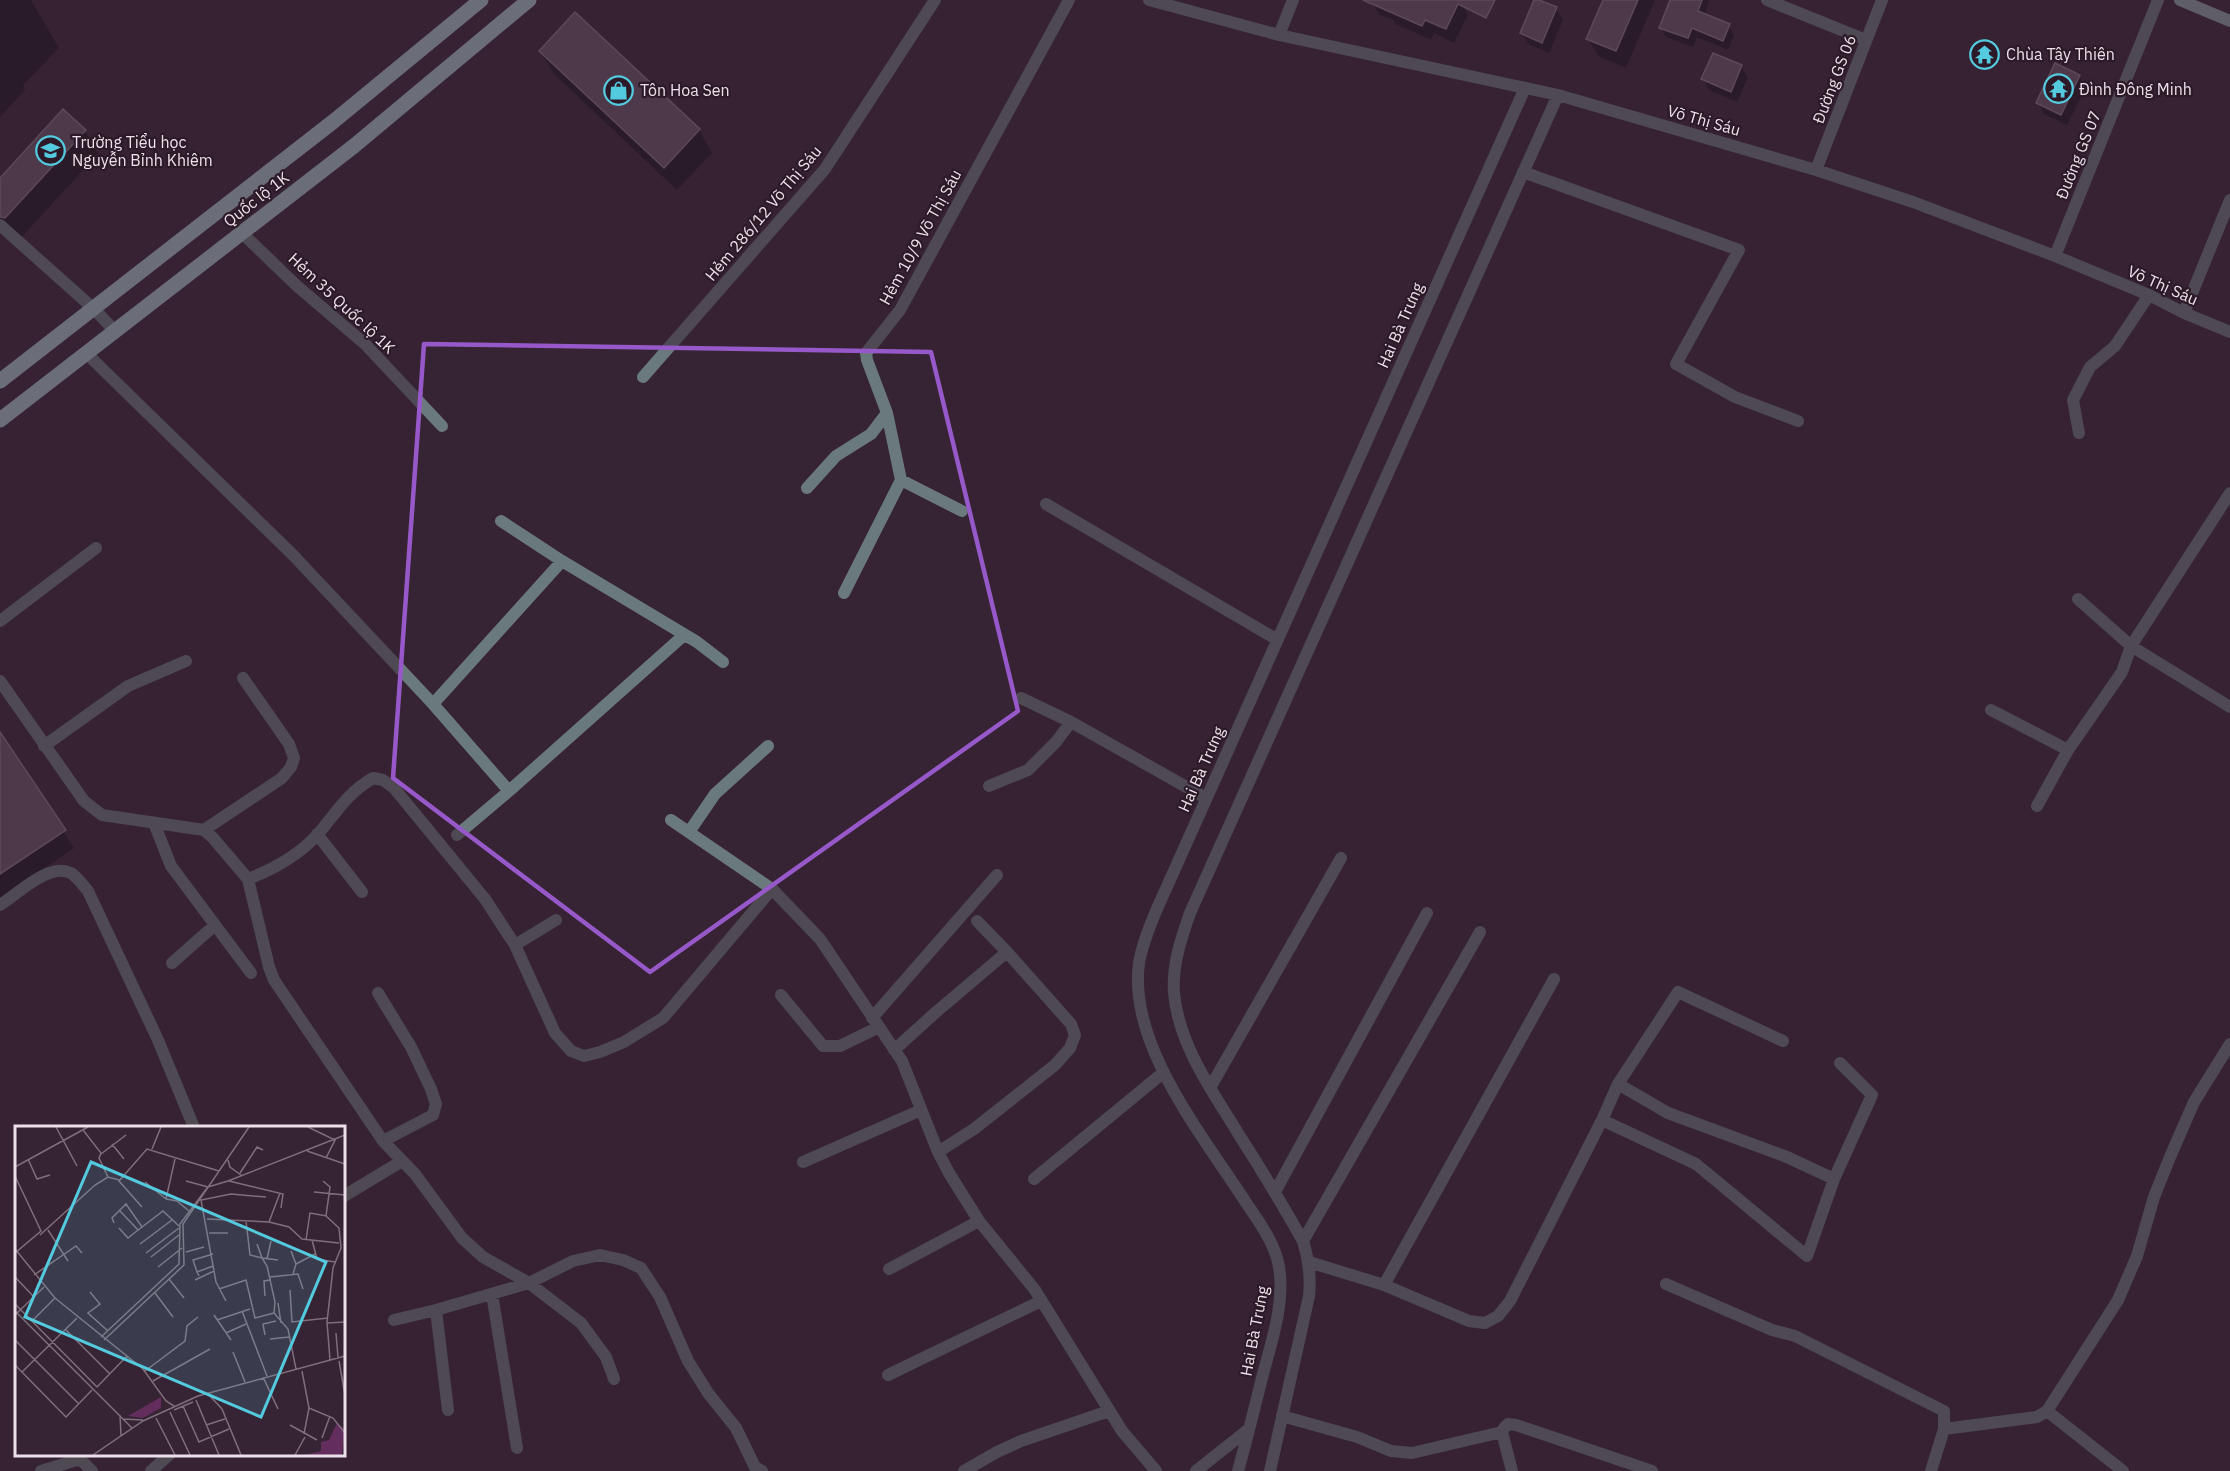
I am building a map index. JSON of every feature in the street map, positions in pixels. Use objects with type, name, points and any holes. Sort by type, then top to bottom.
[{"type":"main road","name":"Quốc lộ 1K","points":[[0,420],[116,332],[416,96],[529,0]]},
{"type":"main road","name":"Quốc lộ 1K","points":[[0,381],[334,121],[479,1]]},
{"type":"street","name":"Hẻm 286/12 Võ Thị Sáu","points":[[643,377],[825,169],[934,0]]},
{"type":"street","name":"Hẻm 10/9 Võ Thị Sáu","points":[[901,480],[886,413],[866,353],[900,310],[1069,0]]},
{"type":"street","name":"Võ Thị Sáu","points":[[1149,0],[1279,35],[1558,95],[1816,170],[1913,202],[2055,256],[2150,295],[2184,313],[2230,332]]},
{"type":"street","points":[[1279,35],[1293,0]]},
{"type":"street","points":[[1767,0],[1866,40]]},
{"type":"street","name":"Đường GS 06","points":[[1816,170],[1882,0]]},
{"type":"street","name":"Đường GS 07","points":[[2055,256],[2158,0]]},
{"type":"street","points":[[2180,0],[2230,21]]},
{"type":"street","name":"Hai Bà Trưng","points":[[1238,1471],[1276,1319],[1281,1284],[1279,1264],[1256,1218],[1192,1121],[1152,1049],[1139,994],[1139,963],[1156,911],[1525,88]]},
{"type":"street","points":[[1270,1471],[1309,1296],[1311,1279],[1309,1262],[1303,1241],[1275,1191],[1210,1088],[1183,1035],[1174,991],[1177,953],[1190,913],[1558,95]]},
{"type":"street","points":[[1523,172],[1739,250],[1676,364],[1735,397],[1798,421]]},
{"type":"street","points":[[2184,313],[2230,200]]},
{"type":"street","points":[[0,225],[94,309],[116,332]]},
{"type":"street","name":"Hẻm 35 Quốc lộ 1K","points":[[243,232],[311,298],[365,344],[442,426]]},
{"type":"street","points":[[2079,433],[2073,400],[2090,367],[2115,346],[2150,295]]},
{"type":"street","points":[[87,354],[293,555],[433,704],[509,791]]},
{"type":"street","points":[[807,488],[836,456],[871,434],[886,413]]},
{"type":"street","points":[[844,593],[901,480],[962,512]]},
{"type":"street","points":[[2037,806],[2068,750],[2122,672],[2131,645],[2230,493]]},
{"type":"street","points":[[1046,504],[1276,639]]},
{"type":"street","points":[[501,521],[723,662]]},
{"type":"street","points":[[0,621],[96,548]]},
{"type":"street","points":[[433,704],[562,561]]},
{"type":"street","points":[[2078,598],[2131,645],[2230,707]]},
{"type":"street","points":[[457,835],[684,636]]},
{"type":"street","points":[[44,746],[128,686],[186,661]]},
{"type":"street","points":[[204,830],[282,777],[291,767],[294,758],[289,744],[243,678]]},
{"type":"street","points":[[0,681],[84,801],[102,815],[204,830],[213,838],[248,879],[274,980],[382,1141],[415,1174],[462,1239],[483,1257],[529,1283],[581,1323],[606,1357],[614,1379]]},
{"type":"street","points":[[1021,698],[1071,722],[1206,798]]},
{"type":"street","points":[[1991,710],[2068,750]]},
{"type":"street","points":[[989,786],[1028,770],[1056,742],[1071,722]]},
{"type":"street","points":[[689,832],[715,794],[768,746]]},
{"type":"street","points":[[248,879],[286,861],[317,834],[334,812],[360,786],[373,778],[383,780],[394,788],[485,899],[515,945],[555,1033],[571,1051],[584,1056],[624,1042],[663,1018],[772,889]]},
{"type":"street","points":[[671,820],[772,889],[820,939],[902,1061],[938,1152],[979,1221],[1041,1300],[1122,1431],[1156,1471]]},
{"type":"street","points":[[154,823],[171,866],[251,973]]},
{"type":"street","points":[[317,834],[362,892]]},
{"type":"street","points":[[1210,1088],[1341,858]]},
{"type":"street","points":[[0,904],[37,878],[58,870],[72,874],[88,891],[158,1040],[194,1125]]},
{"type":"street","points":[[781,995],[823,1046],[840,1046],[876,1022],[997,875]]},
{"type":"street","points":[[1275,1191],[1427,913]]},
{"type":"street","points":[[515,945],[556,920]]},
{"type":"street","points":[[938,1152],[974,1129],[1055,1065],[1070,1048],[1076,1035],[1071,1024],[977,921]]},
{"type":"street","points":[[172,963],[215,925]]},
{"type":"street","points":[[1303,1241],[1480,932]]},
{"type":"street","points":[[894,1050],[1007,952]]},
{"type":"street","points":[[1384,1285],[1554,979]]},
{"type":"street","points":[[1309,1262],[1384,1285],[1469,1321],[1485,1323],[1498,1316],[1510,1301],[1618,1084],[1678,992],[1783,1041]]},
{"type":"street","points":[[378,993],[411,1047],[436,1104],[433,1115],[382,1141]]},
{"type":"street","points":[[1944,1429],[2037,1417],[2047,1412],[2118,1300],[2137,1256],[2154,1197],[2194,1102],[2230,1044]]},
{"type":"street","points":[[1602,1120],[1696,1164],[1807,1256],[1834,1179],[1872,1095],[1840,1063]]},
{"type":"street","points":[[1034,1179],[1164,1072]]},
{"type":"street","points":[[1618,1084],[1668,1113],[1787,1157],[1834,1179]]},
{"type":"street","points":[[803,1162],[921,1110]]},
{"type":"street","points":[[345,1195],[402,1161]]},
{"type":"street","points":[[890,1269],[979,1221]]},
{"type":"street","points":[[394,1320],[529,1283],[573,1261],[600,1255],[623,1260],[641,1268],[660,1297],[688,1361],[708,1393],[736,1428],[755,1467],[762,1471]]},
{"type":"street","points":[[1666,1284],[1772,1330],[1795,1336],[1944,1412],[1944,1429],[1931,1471]]},
{"type":"street","points":[[492,1294],[517,1448]]},
{"type":"street","points":[[888,1375],[1041,1300]]},
{"type":"street","points":[[436,1310],[448,1410]]},
{"type":"street","points":[[964,1471],[1021,1441],[1109,1411]]},
{"type":"street","points":[[2047,1412],[2123,1471]]},
{"type":"street","points":[[1282,1416],[1357,1437],[1391,1451],[1412,1453],[1502,1432]]},
{"type":"street","points":[[1512,1471],[1502,1432],[1508,1424],[1652,1471]]},
{"type":"street","points":[[1196,1471],[1249,1429]]},
{"type":"street","points":[[151,1471],[169,1456]]},
{"type":"street","points":[[41,1471],[77,1460],[82,1461],[92,1471]]},
{"type":"highlighted area","points":[[424,344],[931,352],[1018,711],[650,972],[393,778]]},
{"type":"building","points":[[1363,0],[1495,0],[1486,18],[1458,4],[1446,29],[1425,20],[1422,26]]},
{"type":"building","points":[[1534,0],[1557,7],[1542,43],[1520,33]]},
{"type":"building","points":[[1603,0],[1638,0],[1616,51],[1586,39]]},
{"type":"building","points":[[1670,0],[1702,0],[1698,11],[1730,24],[1723,41],[1692,28],[1688,38],[1659,28]]},
{"type":"building","name":"Tôn Hoa Sen","points":[[575,12],[700,129],[664,168],[539,51]]},
{"type":"building","points":[[1713,53],[1742,65],[1731,92],[1701,79]]},
{"type":"building","name":"Đình Đông Minh","points":[[2055,63],[2080,75],[2061,115],[2036,103]]},
{"type":"building","points":[[63,109],[86,130],[5,218],[0,217],[0,178]]},
{"type":"building","points":[[0,732],[66,830],[0,874]]},
{"type":"place","name":"Chùa Tây Thiên","points":[[1985,54]]},
{"type":"place","name":"Đình Đông Minh","points":[[2058,89]]},
{"type":"place","name":"Tôn Hoa Sen","points":[[619,90]]},
{"type":"place","name":"Trường Tiểu học Nguyễn Bỉnh Khiêm","points":[[51,151]]}]
